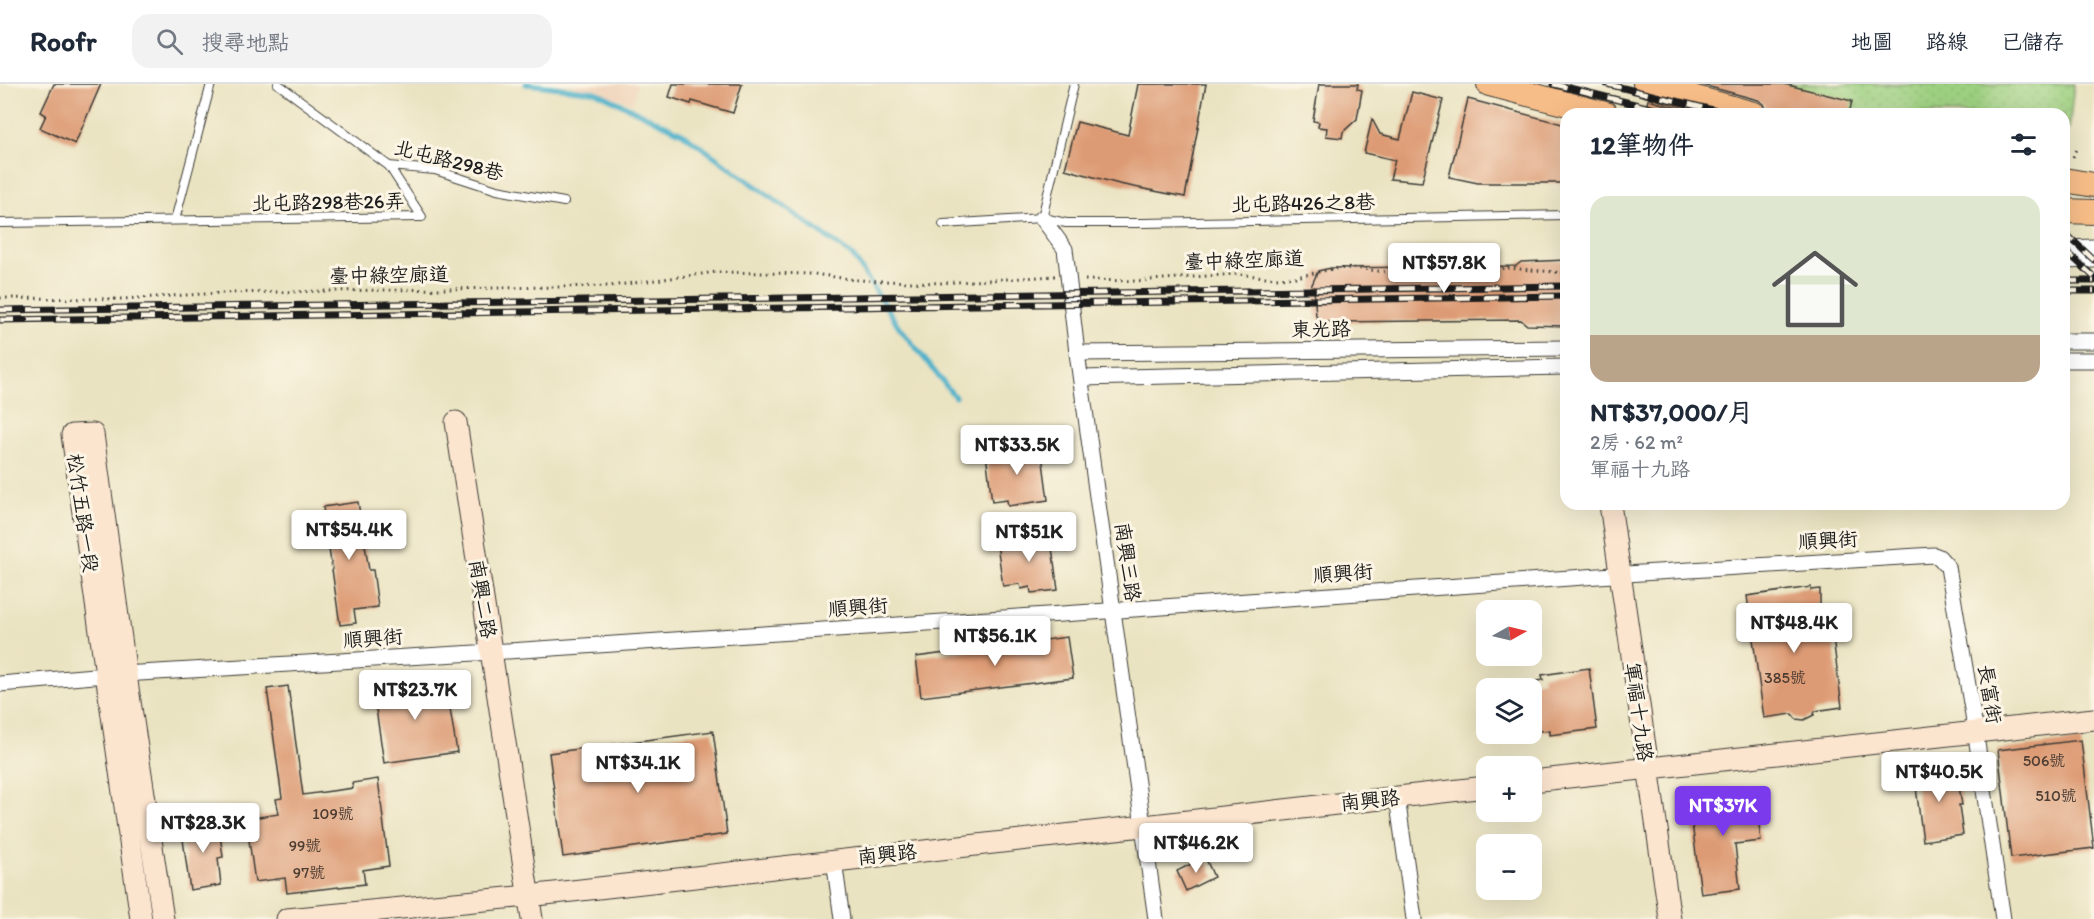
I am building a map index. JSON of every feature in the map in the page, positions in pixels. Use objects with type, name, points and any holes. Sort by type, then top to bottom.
[{"type":"main road","points":[[1489,84],[1583,108]]},
{"type":"main road","points":[[1651,85],[1733,108]]},
{"type":"main road","points":[[2070,181],[2094,185]]},
{"type":"main road","points":[[2070,211],[2094,212]]},
{"type":"street","name":"南興三路","points":[[1042,218],[1065,249],[1077,353],[1156,919]]},
{"type":"street","points":[[2070,248],[2094,247]]},
{"type":"street","points":[[2070,261],[2094,260]]},
{"type":"street","points":[[2070,341],[2094,341]]},
{"type":"street","name":"東光路","points":[[1077,353],[1560,348]]},
{"type":"street","points":[[2070,360],[2094,360]]},
{"type":"street","points":[[1081,378],[1560,367]]},
{"type":"street","name":"南興二路","points":[[456,422],[532,919]]},
{"type":"street","name":"松竹五路一段","points":[[141,919],[116,675],[93,434],[72,435],[116,675],[163,919]]},
{"type":"street","name":"軍福十九路","points":[[1611,510],[1670,919]]},
{"type":"street","name":"順興街","points":[[0,684],[1619,574],[1934,555]]},
{"type":"street","name":"長富街","points":[[1934,555],[1948,567],[2003,919]]},
{"type":"street","points":[[1542,781],[2094,719]]},
{"type":"street","name":"南興路","points":[[287,919],[528,896],[1476,788]]},
{"type":"street","points":[[1397,797],[1414,919]]},
{"type":"street","points":[[834,860],[842,919]]},
{"type":"lane","points":[[175,220],[211,84]]},
{"type":"lane","name":"北屯路298巷","points":[[278,84],[389,166],[435,171],[497,189],[564,202]]},
{"type":"lane","points":[[1042,218],[1074,84]]},
{"type":"lane","name":"北屯路298巷26弄","points":[[0,223],[422,217],[389,166]]},
{"type":"lane","name":"北屯路426之8巷","points":[[943,224],[1042,218],[1066,223],[1560,215]]},
{"type":"path","points":[[2073,157],[2076,149]]},
{"type":"path","name":"臺中綠空廊道","points":[[0,298],[122,299],[220,293],[610,286],[708,272],[777,272],[814,274],[836,279],[960,283],[996,278],[1055,276],[1068,279],[1126,281],[1237,274],[1275,278],[1354,268],[1442,279],[1482,270],[1507,268],[1560,272]]},
{"type":"shaded area","points":[[567,84],[637,84],[633,103]]},
{"type":"green space","points":[[1699,84],[2074,84],[2070,120],[2070,108],[1836,108]]},
{"type":"building","points":[[54,84],[101,84],[75,144],[40,128],[46,115],[41,112]]},
{"type":"building","points":[[673,84],[742,84],[733,113],[669,97]]},
{"type":"building","points":[[1138,84],[1206,84],[1185,197],[1119,184],[1065,169],[1077,122],[1128,135]]},
{"type":"building","points":[[1319,84],[1358,84],[1357,89],[1362,90],[1357,119],[1343,132],[1342,138],[1326,136],[1327,128],[1318,127],[1319,122],[1313,121]]},
{"type":"building","points":[[1699,84],[1784,84],[1852,101],[1850,108],[1766,108],[1758,100]]},
{"type":"building","points":[[1412,92],[1443,100],[1422,182],[1390,179],[1395,160],[1364,153],[1372,119],[1380,134],[1400,139]]},
{"type":"building","points":[[1468,99],[1560,123],[1560,183],[1478,183],[1449,177]]},
{"type":"building","points":[[1648,100],[1678,108],[1646,108]]},
{"type":"building","points":[[1560,260],[1560,326],[1527,325],[1521,320],[1320,321],[1316,316],[1314,289],[1310,289],[1318,271],[1331,268],[1516,266],[1521,262]]},
{"type":"building","points":[[1041,447],[1048,500],[1008,506],[1007,500],[992,502],[986,454]]},
{"type":"building","points":[[358,502],[369,570],[373,570],[378,607],[354,610],[356,623],[340,625],[323,507]]},
{"type":"building","points":[[1050,534],[1058,590],[1031,593],[1030,587],[1021,589],[1020,584],[1003,586],[997,544],[1007,543],[1006,540]]},
{"type":"building","points":[[1811,587],[1811,590],[1820,589],[1820,616],[1830,615],[1842,707],[1815,711],[1814,715],[1804,720],[1796,719],[1792,714],[1764,718],[1747,596]]},
{"type":"building","points":[[1067,637],[1073,678],[921,697],[916,657]]},
{"type":"building","points":[[1589,668],[1597,729],[1550,735],[1550,730],[1542,731],[1542,675]]},
{"type":"building","points":[[445,678],[457,752],[384,763],[373,689]]},
{"type":"building","points":[[288,686],[303,795],[353,788],[352,783],[378,779],[389,866],[363,870],[365,884],[287,893],[285,878],[255,882],[246,819],[279,814],[276,799],[282,798],[267,689]]},
{"type":"building","points":[[713,731],[727,834],[563,857],[549,753]]},
{"type":"building","points":[[2081,740],[2094,848],[2011,858],[1998,750]]},
{"type":"building","points":[[1956,767],[1962,805],[1959,805],[1963,835],[1923,841],[1914,772]]},
{"type":"building","points":[[1755,791],[1761,841],[1735,844],[1740,889],[1701,894],[1689,799]]},
{"type":"building","points":[[218,820],[223,857],[218,858],[221,885],[190,890],[181,825]]},
{"type":"building","points":[[1205,857],[1214,877],[1186,891],[1177,871]]},
{"type":"waterway","points":[[526,84],[596,92],[682,133],[853,256],[899,327],[955,397]]},
{"type":"railway","points":[[1553,84],[1651,108]]},
{"type":"railway","points":[[1607,84],[1705,108]]},
{"type":"railway","points":[[2070,238],[2094,260]]},
{"type":"railway","points":[[2070,255],[2094,277]]},
{"type":"railway","points":[[2070,281],[2094,281]]},
{"type":"railway","points":[[0,310],[1560,286]]},
{"type":"railway","points":[[2070,291],[2094,291]]},
{"type":"railway","points":[[0,320],[1560,296]]}]
